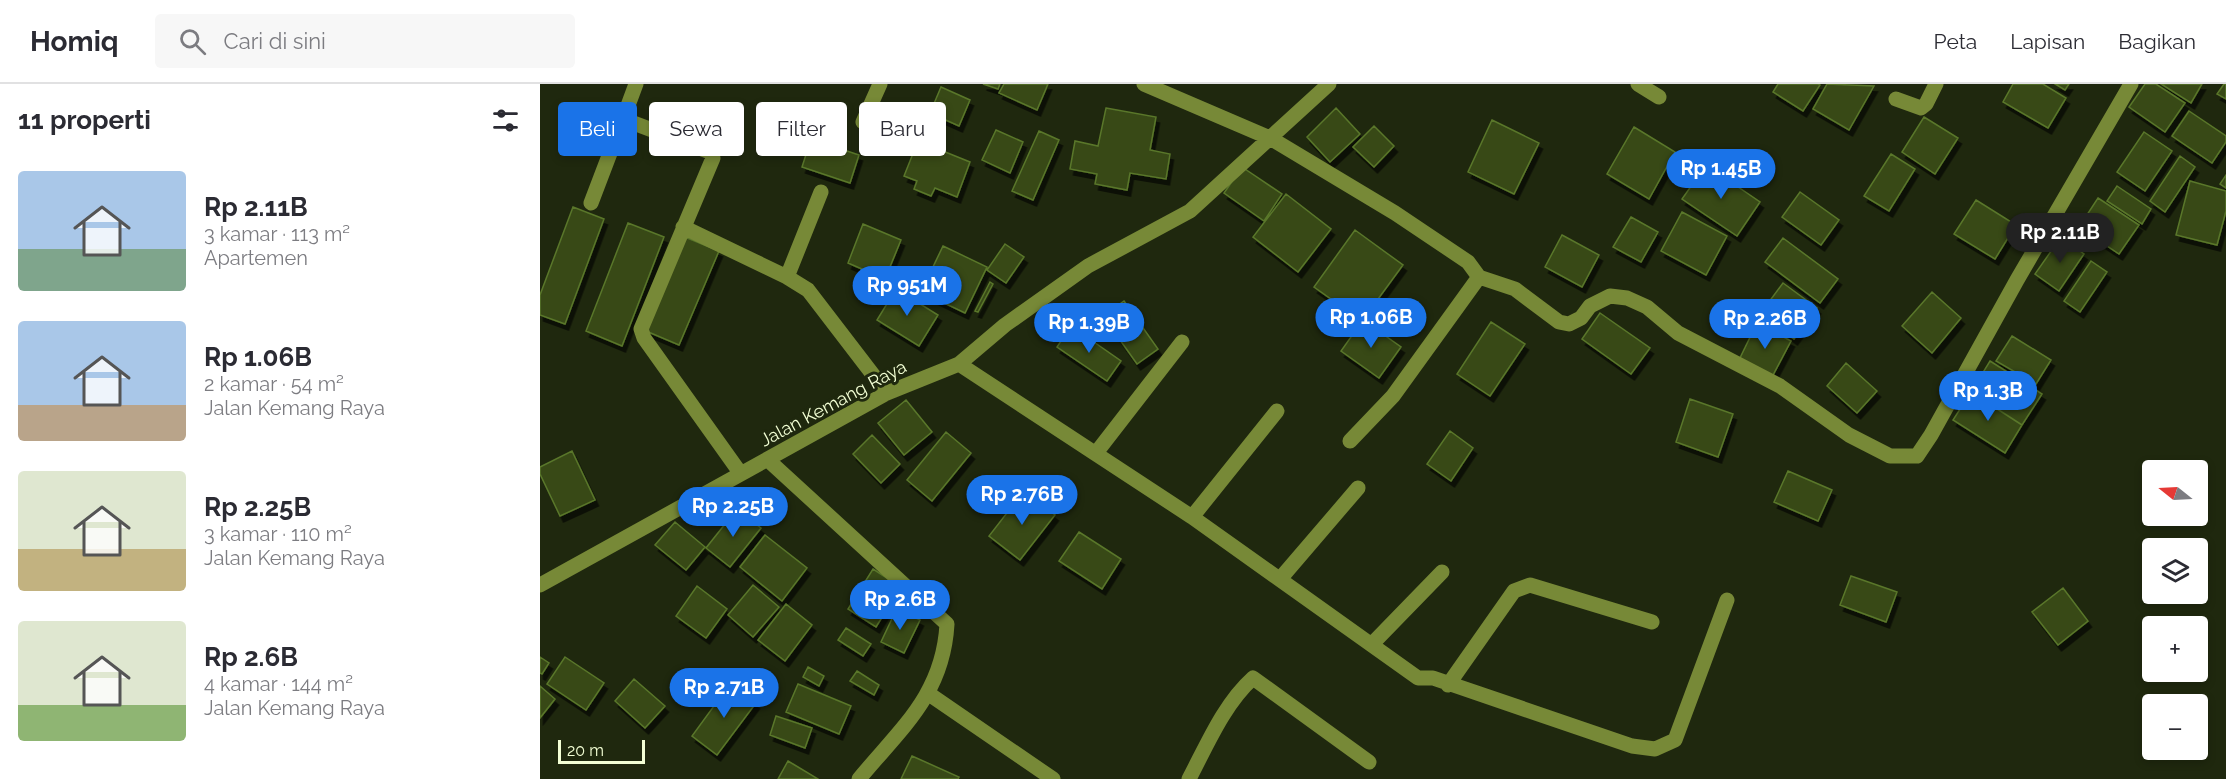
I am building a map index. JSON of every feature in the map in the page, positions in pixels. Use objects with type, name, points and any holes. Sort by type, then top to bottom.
[{"type":"street","points":[[629,102],[636,84]]},
{"type":"street","points":[[872,102],[880,84]]},
{"type":"street","points":[[1144,84],[1270,138],[1395,213],[1468,262],[1479,277],[1515,289],[1559,322],[1569,324],[1581,318],[1590,306],[1610,296],[1627,298],[1647,307],[1678,333],[1780,386],[1849,435],[1890,456],[1917,456],[2131,84]]},
{"type":"street","name":"Jalan Kemang Raya","points":[[540,585],[586,557],[768,460],[887,393],[959,364],[1005,325],[1088,266],[1190,211],[1329,84]]},
{"type":"street","points":[[1638,84],[1659,97]]},
{"type":"street","points":[[1896,99],[1921,108],[1926,104],[1936,84]]},
{"type":"street","points":[[637,124],[710,152],[713,158],[641,329],[644,338],[741,474]]},
{"type":"street","points":[[591,203],[609,156]]},
{"type":"street","points":[[787,277],[821,192]]},
{"type":"street","points":[[683,227],[787,277],[808,290],[887,393]]},
{"type":"street","points":[[1350,441],[1393,396],[1479,277]]},
{"type":"street","points":[[1096,453],[1182,342]]},
{"type":"street","points":[[959,364],[1192,517],[1418,678],[1433,678],[1632,746],[1655,749],[1675,740],[1727,600]]},
{"type":"street","points":[[1192,517],[1276,411]]},
{"type":"street","points":[[768,460],[948,624],[946,645],[929,694],[859,779]]},
{"type":"street","points":[[1280,579],[1358,488]]},
{"type":"street","points":[[1373,644],[1442,572]]},
{"type":"street","points":[[1448,685],[1514,591],[1530,585],[1652,622]]},
{"type":"street","points":[[1189,779],[1241,688],[1253,678],[1369,762]]},
{"type":"street","points":[[929,694],[1053,779]]},
{"type":"building","points":[[983,84],[1000,84],[998,89]]},
{"type":"building","points":[[1004,84],[1048,84],[1037,110],[999,93]]},
{"type":"building","points":[[1778,84],[1820,85],[1803,111],[1773,92]]},
{"type":"building","points":[[1827,84],[1874,86],[1849,130],[1813,109]]},
{"type":"building","points":[[2013,84],[2043,84],[2066,98],[2048,128],[2003,102]]},
{"type":"building","points":[[2055,84],[2069,84],[2065,90]]},
{"type":"building","points":[[2145,84],[2156,84],[2185,103],[2165,132],[2129,107]]},
{"type":"building","points":[[2161,84],[2202,84],[2191,103]]},
{"type":"building","points":[[2226,84],[2226,99],[2217,94]]},
{"type":"building","points":[[941,87],[970,100],[959,126],[946,120],[946,102],[935,102]]},
{"type":"building","points":[[1106,108],[1156,117],[1150,150],[1170,154],[1166,179],[1130,173],[1127,190],[1095,184],[1097,174],[1070,169],[1075,141],[1098,146]]},
{"type":"building","points":[[1336,108],[1360,134],[1330,162],[1307,137]]},
{"type":"building","points":[[2189,111],[2226,136],[2226,142],[2212,163],[2172,136]]},
{"type":"building","points":[[1924,117],[1958,138],[1935,174],[1902,152]]},
{"type":"building","points":[[1492,120],[1539,143],[1514,194],[1468,172]]},
{"type":"building","points":[[1374,126],[1394,146],[1374,167],[1353,147]]},
{"type":"building","points":[[1634,127],[1675,152],[1649,199],[1607,174]]},
{"type":"building","points":[[996,130],[1023,142],[1010,173],[982,160]]},
{"type":"building","points":[[1039,131],[1059,140],[1033,200],[1012,191]]},
{"type":"building","points":[[2144,132],[2172,151],[2145,191],[2117,172]]},
{"type":"building","points":[[847,151],[859,155],[850,183],[802,167],[806,156],[847,156]]},
{"type":"building","points":[[946,152],[970,162],[957,197],[935,188],[931,196],[914,189],[917,181],[904,176],[912,156],[946,156]]},
{"type":"building","points":[[1891,154],[1915,169],[1889,211],[1864,196]]},
{"type":"building","points":[[2180,156],[2195,167],[2165,212],[2150,201]]},
{"type":"building","points":[[1706,165],[1760,202],[1737,236],[1682,199]]},
{"type":"building","points":[[1242,167],[1282,194],[1264,221],[1224,193]]},
{"type":"building","points":[[2226,175],[2226,188],[2220,184]]},
{"type":"building","points":[[2190,181],[2226,191],[2226,211],[2217,245],[2176,235]]},
{"type":"building","points":[[2117,186],[2151,209],[2142,224],[2107,201]]},
{"type":"building","points":[[1800,192],[1839,220],[1821,245],[1782,217]]},
{"type":"building","points":[[1286,194],[1331,229],[1298,272],[1253,237]]},
{"type":"building","points":[[2098,198],[2139,225],[2119,254],[2079,227]]},
{"type":"building","points":[[1976,200],[2016,225],[1995,259],[1954,234]]},
{"type":"building","points":[[573,207],[604,219],[565,324],[540,315],[540,295]]},
{"type":"building","points":[[1682,212],[1727,236],[1706,275],[1661,251]]},
{"type":"building","points":[[1631,217],[1658,232],[1641,262],[1613,247]]},
{"type":"building","points":[[628,223],[664,237],[622,346],[586,331]]},
{"type":"building","points":[[863,224],[901,240],[885,279],[848,263]]},
{"type":"building","points":[[1355,230],[1403,265],[1362,321],[1314,287]]},
{"type":"building","points":[[1562,235],[1599,255],[1582,287],[1545,267]]},
{"type":"building","points":[[685,237],[719,251],[679,345],[646,331]]},
{"type":"building","points":[[2061,237],[2084,254],[2059,291],[2035,274]]},
{"type":"building","points":[[1783,238],[1838,279],[1820,303],[1765,262]]},
{"type":"building","points":[[1005,244],[1024,257],[1006,283],[987,270]]},
{"type":"building","points":[[943,246],[987,267],[965,313],[921,292]]},
{"type":"building","points":[[2091,261],[2107,272],[2080,312],[2064,301]]},
{"type":"building","points":[[990,282],[993,284],[978,312],[975,311]]},
{"type":"building","points":[[1783,283],[1817,308],[1794,339],[1760,314]]},
{"type":"building","points":[[896,289],[938,315],[919,346],[877,320]]},
{"type":"building","points":[[1932,292],[1961,318],[1932,353],[1902,326]]},
{"type":"building","points":[[1124,301],[1158,349],[1137,364],[1103,316]]},
{"type":"building","points":[[1600,313],[1650,348],[1631,374],[1582,339]]},
{"type":"building","points":[[1363,320],[1401,347],[1379,378],[1341,351]]},
{"type":"building","points":[[1491,322],[1525,344],[1490,396],[1457,374]]},
{"type":"building","points":[[1757,323],[1791,341],[1772,377],[1739,360]]},
{"type":"building","points":[[1071,326],[1121,361],[1107,381],[1057,347]]},
{"type":"building","points":[[2012,336],[2051,360],[2036,384],[1996,361]]},
{"type":"building","points":[[1990,361],[2042,394],[2022,425],[1971,392]]},
{"type":"building","points":[[1846,363],[1877,391],[1857,413],[1827,386]]},
{"type":"building","points":[[1971,392],[2022,425],[2005,453],[1953,420]]},
{"type":"building","points":[[1690,399],[1733,414],[1718,457],[1676,442]]},
{"type":"building","points":[[906,400],[932,432],[904,455],[878,423]]},
{"type":"building","points":[[1450,431],[1473,448],[1451,481],[1427,464]]},
{"type":"building","points":[[946,432],[971,453],[932,501],[907,480]]},
{"type":"building","points":[[872,435],[900,464],[881,483],[853,454]]},
{"type":"building","points":[[572,451],[595,500],[560,516],[540,474],[540,467]]},
{"type":"building","points":[[1788,471],[1832,490],[1818,521],[1774,502]]},
{"type":"building","points":[[1024,491],[1055,515],[1020,560],[989,536]]},
{"type":"building","points":[[737,509],[761,528],[730,567],[706,548]]},
{"type":"building","points":[[675,522],[705,547],[686,570],[655,545]]},
{"type":"building","points":[[1079,532],[1121,559],[1102,589],[1059,561]]},
{"type":"building","points":[[765,535],[807,568],[782,601],[740,567]]},
{"type":"building","points":[[873,569],[901,587],[876,627],[848,609]]},
{"type":"building","points":[[1851,576],[1897,592],[1886,622],[1840,605]]},
{"type":"building","points":[[753,585],[779,607],[753,637],[728,615]]},
{"type":"building","points":[[697,586],[727,609],[706,638],[676,616]]},
{"type":"building","points":[[2063,588],[2088,621],[2058,645],[2032,612]]},
{"type":"building","points":[[786,604],[812,625],[785,661],[758,640]]},
{"type":"building","points":[[897,608],[920,620],[904,653],[881,642]]},
{"type":"building","points":[[846,628],[871,644],[863,656],[838,640]]},
{"type":"building","points":[[540,657],[549,663],[542,674],[540,673]]},
{"type":"building","points":[[565,657],[604,683],[586,710],[547,684]]},
{"type":"building","points":[[808,667],[824,676],[819,686],[803,677]]},
{"type":"building","points":[[857,671],[879,685],[874,695],[850,681]]},
{"type":"building","points":[[634,679],[665,706],[645,728],[615,701]]},
{"type":"building","points":[[730,684],[756,703],[717,755],[692,736]]},
{"type":"building","points":[[798,684],[851,706],[839,734],[786,712]]},
{"type":"building","points":[[540,686],[555,699],[540,718]]},
{"type":"building","points":[[776,716],[812,728],[805,748],[770,735]]},
{"type":"building","points":[[912,756],[959,777],[958,779],[901,779]]},
{"type":"building","points":[[788,761],[818,779],[778,779]]}]
